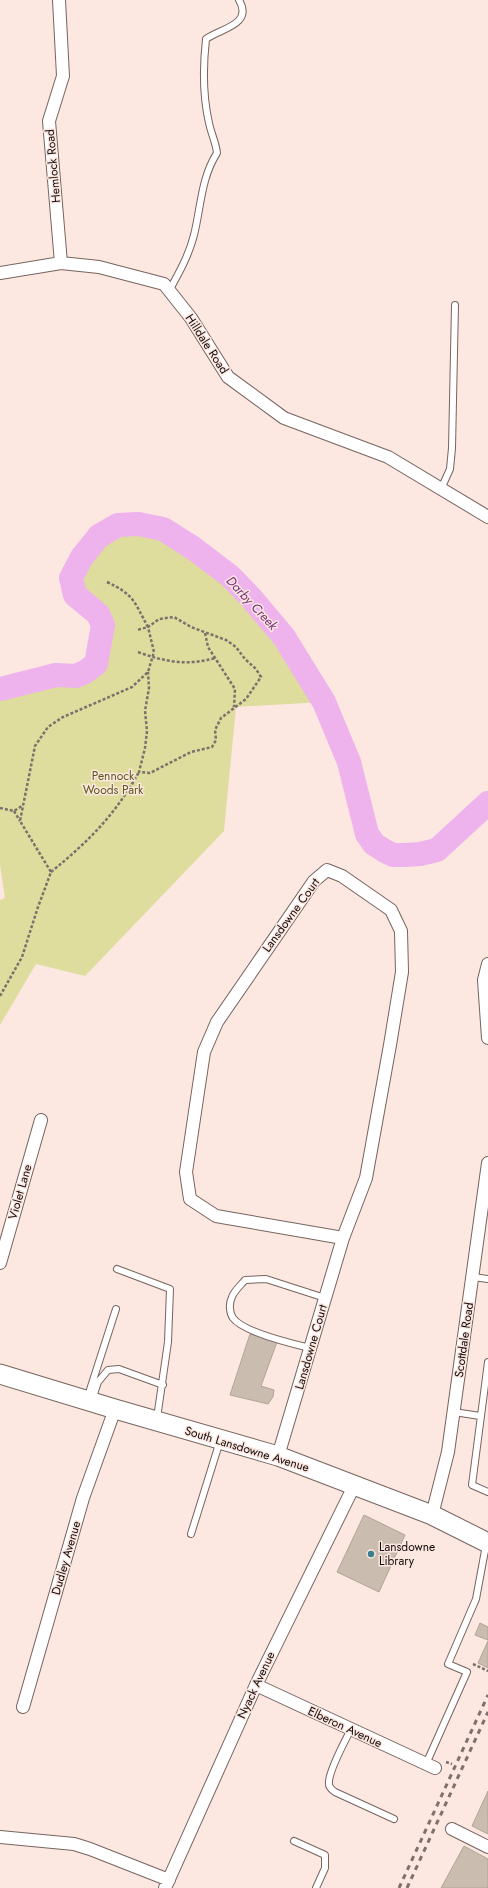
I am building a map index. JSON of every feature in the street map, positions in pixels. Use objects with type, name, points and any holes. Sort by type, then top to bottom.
[{"type":"main road","name":"South Lansdowne Avenue","points":[[0,1374],[157,1422],[278,1456],[432,1515],[487,1542]]},
{"type":"street","name":"Hemlock Road","points":[[59,0],[63,76],[49,121],[61,263]]},
{"type":"street","name":"Hilldale Road","points":[[0,273],[61,263],[99,267],[164,284],[191,318],[228,377],[284,418],[388,457],[488,517]]},
{"type":"street","name":"Lansdowne Court","points":[[278,1456],[343,1238],[366,1178],[402,972],[401,932],[391,910],[342,876],[327,870],[314,881],[217,1022],[204,1052],[186,1172],[190,1199],[216,1216],[343,1238]]},
{"type":"street","points":[[488,964],[484,980],[488,1038]]},
{"type":"street","name":"Violet Lane","points":[[0,1263],[41,1120]]},
{"type":"street","name":"Scottdale Road","points":[[432,1515],[448,1452],[488,1163]]},
{"type":"street","name":"Dudley Avenue","points":[[23,1707],[83,1498],[115,1409]]},
{"type":"street","name":"Nyack Avenue","points":[[167,1884],[256,1685],[354,1486]]},
{"type":"street","name":"Elberon Avenue","points":[[256,1685],[431,1766]]},
{"type":"street","points":[[452,1829],[488,1847]]},
{"type":"street","points":[[0,1837],[74,1844],[90,1849],[167,1884]]},
{"type":"lane","points":[[169,291],[186,259],[194,235],[207,173],[217,153],[209,124],[206,104],[204,53],[206,39],[214,33],[228,29],[236,24],[243,10],[239,0]]},
{"type":"lane","points":[[441,489],[450,469],[452,448],[455,304]]},
{"type":"lane","points":[[117,1269],[170,1289],[168,1342],[157,1422]]},
{"type":"lane","points":[[473,1277],[488,1279]]},
{"type":"lane","points":[[310,1348],[276,1339],[243,1326],[233,1318],[230,1310],[232,1296],[245,1280],[266,1279],[325,1298]]},
{"type":"lane","points":[[89,1401],[116,1309]]},
{"type":"lane","points":[[488,1362],[472,1485],[488,1492]]},
{"type":"lane","points":[[89,1401],[98,1382],[108,1370],[119,1369],[163,1385]]},
{"type":"lane","points":[[454,1412],[480,1416]]},
{"type":"lane","points":[[191,1534],[220,1440]]},
{"type":"lane","points":[[431,1766],[467,1672],[448,1664],[476,1599],[487,1542]]},
{"type":"lane","points":[[351,1729],[328,1781],[329,1786],[335,1792],[394,1819]]},
{"type":"lane","points":[[294,1841],[325,1855],[325,1868],[316,1888]]},
{"type":"path","points":[[0,996],[22,957],[51,872],[78,850],[102,827],[125,798],[139,772],[145,748],[147,731],[145,711],[149,688],[148,672],[154,652],[148,627],[135,601],[127,592],[107,582]]},
{"type":"path","points":[[138,630],[148,627],[159,619],[174,617],[204,632],[226,640],[236,647],[245,659],[256,668],[261,677],[246,699],[221,718],[215,730],[216,740],[212,747],[192,752],[150,773],[139,772]]},
{"type":"path","points":[[204,632],[208,647],[235,689],[234,707]]},
{"type":"path","points":[[138,652],[152,658],[187,664],[215,658]]},
{"type":"path","points":[[20,821],[35,746],[48,727],[63,717],[132,687],[148,672]]},
{"type":"path","points":[[0,808],[14,811],[22,806]]},
{"type":"path","points":[[14,811],[51,872]]},
{"type":"green space","name":"Pennock Woods Park","points":[[138,524],[163,529],[193,548],[230,576],[252,599],[284,637],[324,702],[236,707],[224,831],[85,976],[36,964],[0,1025],[0,900],[5,898],[0,865],[0,691],[2,689],[56,675],[76,676],[95,665],[103,625],[98,614],[75,595],[71,578],[84,554],[103,533],[110,528],[119,525]]},
{"type":"building","points":[[250,1334],[277,1342],[261,1386],[274,1390],[273,1397],[268,1404],[230,1395]]},
{"type":"building","name":"Lansdowne Library","points":[[364,1515],[405,1535],[379,1592],[337,1572]]},
{"type":"building","points":[[480,1623],[488,1627],[488,1640],[475,1635]]},
{"type":"building","points":[[488,1641],[488,1668],[478,1663]]},
{"type":"building","points":[[488,1791],[488,1834],[472,1826]]},
{"type":"building","points":[[464,1846],[488,1859],[488,1888],[441,1888]]},
{"type":"waterway","name":"Darby Creek","points":[[0,689],[56,675],[76,676],[85,672],[96,664],[103,625],[98,614],[75,595],[71,578],[82,557],[99,536],[118,525],[138,524],[163,529],[193,548],[230,576],[252,599],[284,637],[324,702],[349,762],[367,834],[374,844],[393,855],[420,854],[437,850],[488,803]]},
{"type":"railway","points":[[399,1888],[488,1695]]},
{"type":"railway","points":[[407,1888],[488,1712]]},
{"type":"place","name":"Lansdowne Library","points":[[371,1554]]}]
